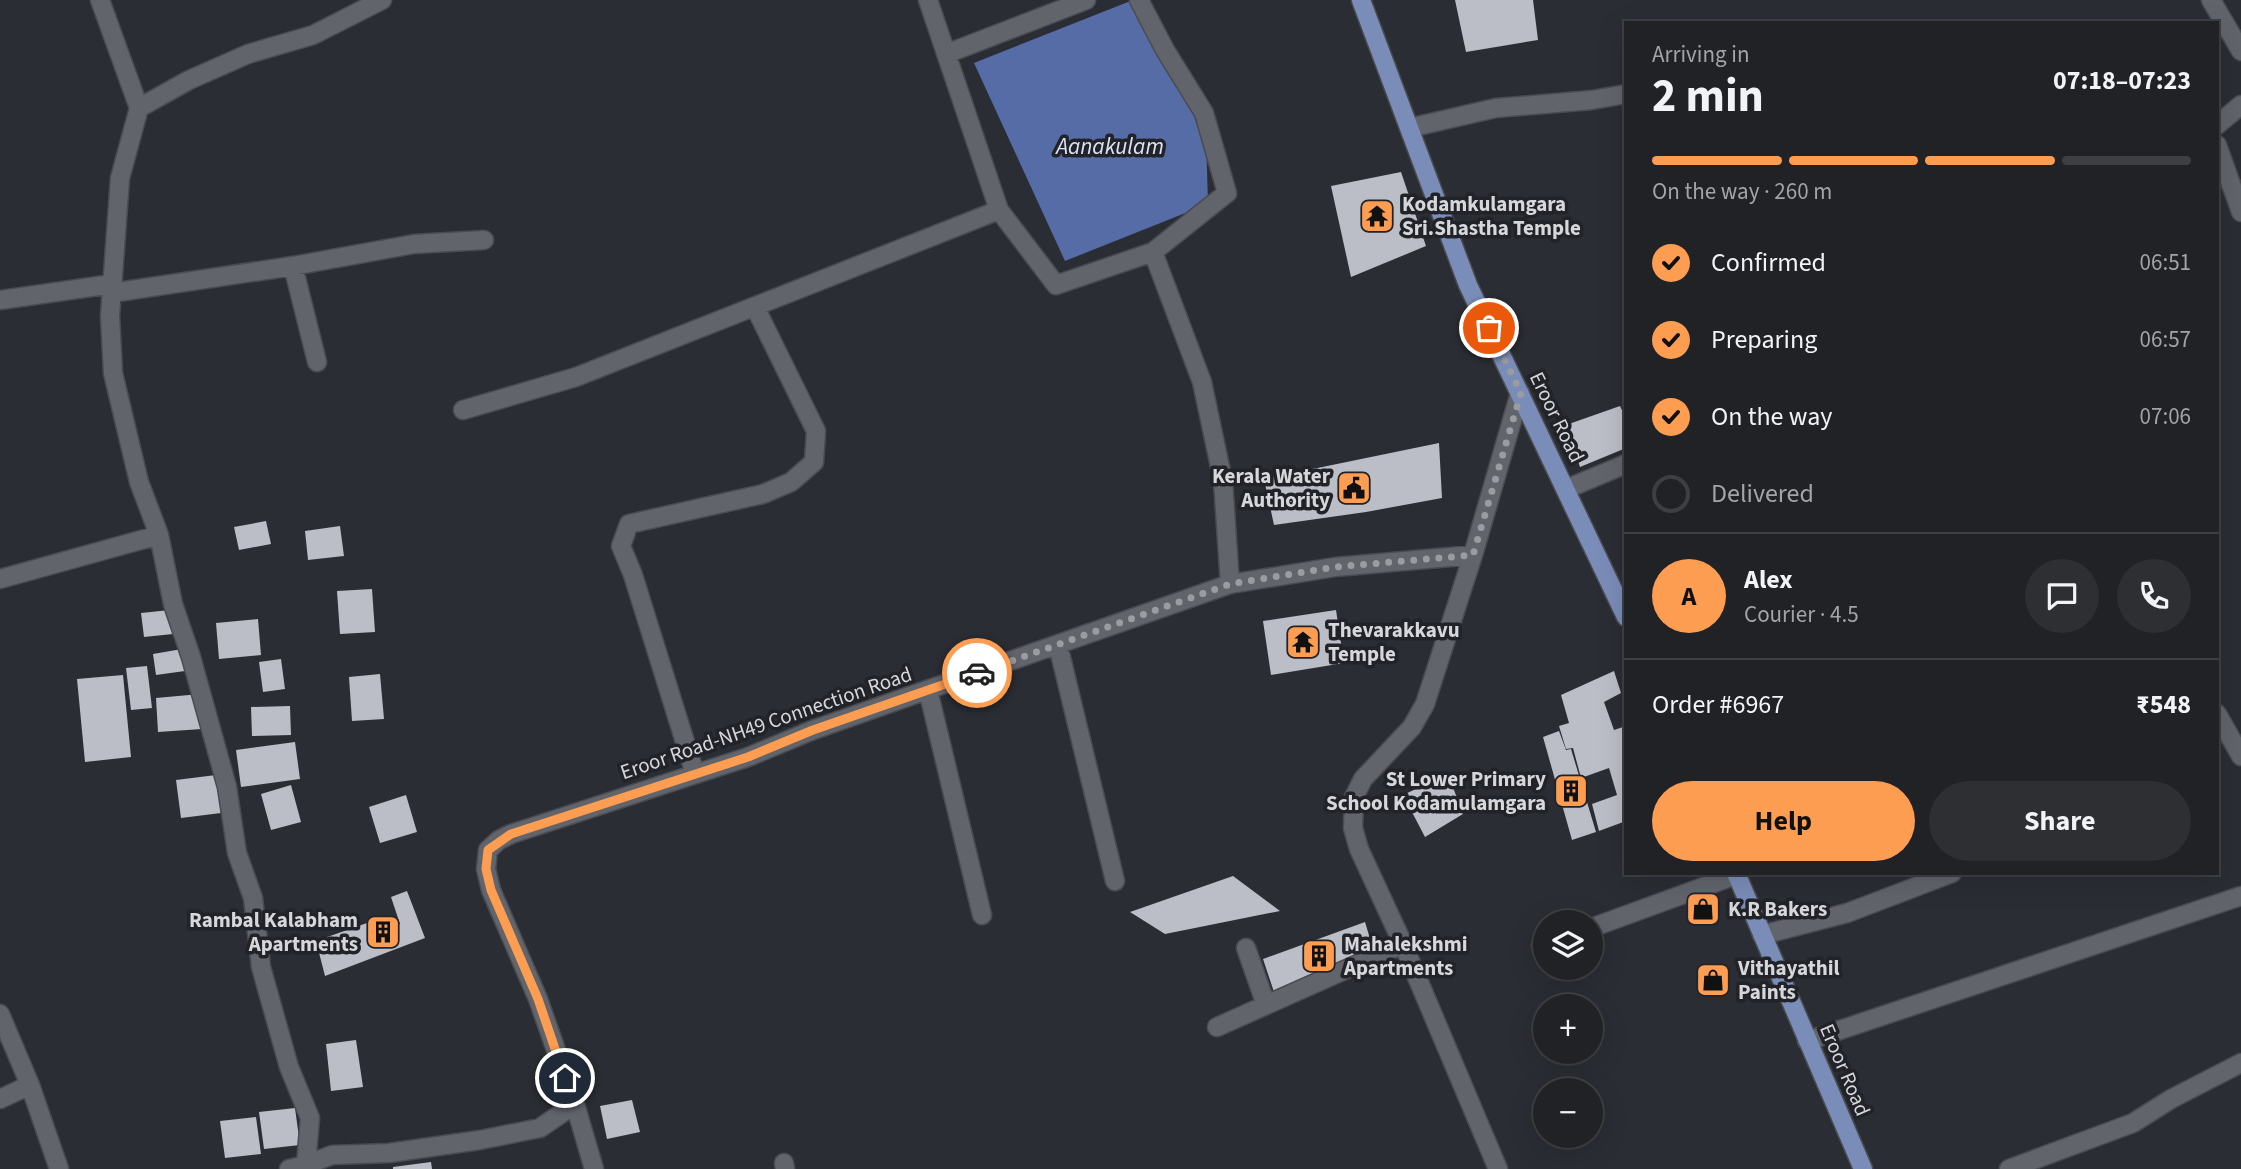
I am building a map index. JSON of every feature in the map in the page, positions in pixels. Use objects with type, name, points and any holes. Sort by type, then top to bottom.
[{"type":"main road","name":"Eroor Road","points":[[1361,0],[1468,285],[1624,613]]},
{"type":"main road","name":"Eroor Road","points":[[1736,875],[1863,1169]]},
{"type":"street","points":[[100,0],[139,108],[120,178],[110,316],[113,373],[139,482],[159,535],[173,604],[191,657],[227,787],[237,853],[253,898],[261,967],[289,1067],[310,1118],[297,1167]]},
{"type":"street","points":[[139,108],[188,79],[248,54],[313,34],[382,0]]},
{"type":"street","points":[[928,0],[999,210],[1056,285],[1153,252],[1227,193],[1204,113],[1165,50],[1139,0]]},
{"type":"street","points":[[946,54],[1086,0]]},
{"type":"street","points":[[2211,0],[2241,51]]},
{"type":"street","points":[[1409,128],[1496,108],[1592,100],[1624,94]]},
{"type":"street","points":[[2219,123],[2241,105]]},
{"type":"street","points":[[2219,151],[2241,212]]},
{"type":"street","points":[[463,410],[576,377],[999,210]]},
{"type":"street","points":[[0,300],[293,266],[414,244],[484,240]]},
{"type":"street","points":[[1153,252],[1202,382],[1223,481],[1230,584]]},
{"type":"street","points":[[293,266],[317,362]]},
{"type":"street","points":[[695,774],[633,575],[621,546],[629,524],[763,494],[791,481],[814,462],[816,431],[755,307]]},
{"type":"street","points":[[1498,1169],[1403,944],[1359,849],[1353,828],[1354,797],[1363,779],[1412,727],[1425,704],[1521,393]]},
{"type":"street","points":[[1566,489],[1624,465]]},
{"type":"street","points":[[0,579],[159,535]]},
{"type":"street","name":"Eroor Road-NH49 Connection Road","points":[[594,1169],[575,1104],[538,999],[491,890],[486,869],[488,850],[511,834],[695,774],[1230,584],[1335,567],[1473,555]]},
{"type":"street","points":[[1058,645],[1115,881]]},
{"type":"street","points":[[928,690],[982,915]]},
{"type":"street","points":[[2219,718],[2241,756]]},
{"type":"street","points":[[1603,924],[1733,875]]},
{"type":"street","points":[[1762,935],[1847,913],[1947,875]]},
{"type":"street","points":[[1807,1041],[2241,896]]},
{"type":"street","points":[[1217,1027],[1403,944]]},
{"type":"street","points":[[1246,948],[1266,1005]]},
{"type":"street","points":[[0,1014],[30,1085],[59,1169]]},
{"type":"street","points":[[2010,1169],[2133,1123],[2171,1099],[2241,1063]]},
{"type":"street","points":[[0,1098],[30,1085]]},
{"type":"street","points":[[297,1167],[332,1155],[389,1153],[540,1128],[575,1104]]},
{"type":"water","name":"Aanakulam","points":[[1133,0],[1206,135],[1208,204],[1065,261],[974,63]]},
{"type":"building","points":[[1455,0],[1533,0],[1538,40],[1466,52]]},
{"type":"building","name":"Kodamkulamgara Sri.Shastha Temple","points":[[1401,172],[1426,246],[1351,277],[1331,186]]},
{"type":"building","points":[[1620,406],[1624,415],[1624,449],[1580,467],[1566,425]]},
{"type":"building","name":"Kerala Water Authority","points":[[1439,443],[1442,498],[1274,525],[1264,479]]},
{"type":"building","points":[[266,521],[271,544],[239,550],[234,527]]},
{"type":"building","points":[[340,526],[344,556],[308,560],[305,531]]},
{"type":"building","points":[[372,589],[375,632],[340,634],[337,591]]},
{"type":"building","points":[[170,610],[173,634],[144,637],[141,613]]},
{"type":"building","name":"Thevarakkavu Temple","points":[[1336,610],[1344,663],[1271,675],[1263,621]]},
{"type":"building","points":[[258,619],[261,655],[219,659],[216,623]]},
{"type":"building","points":[[182,649],[185,671],[156,675],[153,654]]},
{"type":"building","points":[[281,659],[285,689],[263,692],[259,662]]},
{"type":"building","points":[[147,666],[152,708],[131,710],[126,668]]},
{"type":"building","points":[[1614,671],[1621,693],[1604,702],[1614,730],[1624,727],[1624,822],[1599,831],[1592,804],[1617,795],[1609,768],[1581,778],[1573,748],[1566,749],[1559,726],[1569,723],[1561,695]]},
{"type":"building","points":[[380,674],[384,719],[352,721],[349,677]]},
{"type":"building","points":[[123,675],[131,757],[85,762],[77,679]]},
{"type":"building","points":[[200,694],[202,729],[158,732],[156,698]]},
{"type":"building","points":[[290,706],[291,735],[252,736],[251,707]]},
{"type":"building","name":"St Lower Primary School Kodamulamgara","points":[[1559,731],[1566,750],[1571,749],[1596,832],[1572,840],[1543,737]]},
{"type":"building","points":[[295,742],[300,779],[241,787],[236,750]]},
{"type":"building","points":[[1448,774],[1463,814],[1425,837],[1403,795]]},
{"type":"building","points":[[216,775],[221,813],[181,818],[176,780]]},
{"type":"building","points":[[291,785],[301,822],[271,830],[261,794]]},
{"type":"building","points":[[406,795],[417,832],[380,843],[369,807]]},
{"type":"building","points":[[1233,876],[1280,911],[1165,934],[1130,912]]},
{"type":"building","name":"Rambal Kalabham Apartments","points":[[407,891],[425,938],[325,976],[316,941],[381,918],[387,926],[400,924],[391,897]]},
{"type":"building","name":"Mahalekshmi Apartments","points":[[1365,922],[1374,952],[1274,992],[1263,959]]},
{"type":"building","points":[[356,1040],[363,1087],[331,1091],[326,1044]]},
{"type":"building","points":[[632,1100],[640,1132],[607,1139],[600,1106]]},
{"type":"building","points":[[295,1108],[300,1145],[264,1149],[259,1112]]},
{"type":"building","points":[[256,1117],[261,1154],[225,1158],[220,1121]]},
{"type":"building","points":[[431,1162],[432,1169],[393,1169],[393,1167]]},
{"type":"way so far","points":[[977,673],[1230,584],[1335,567],[1473,555],[1521,393],[1489,328]]},
{"type":"place","name":"Kodamkulamgara Sri.Shastha Temple","points":[[1377,216]]},
{"type":"place","name":"Kerala Water Authority","points":[[1354,488]]},
{"type":"place","name":"Thevarakkavu Temple","points":[[1303,642]]},
{"type":"place","name":"St Lower Primary School Kodamulamgara","points":[[1571,791]]},
{"type":"place","name":"K.R Bakers","points":[[1703,909]]},
{"type":"place","name":"Rambal Kalabham Apartments","points":[[383,932]]},
{"type":"place","name":"Mahalekshmi Apartments","points":[[1319,956]]},
{"type":"place","name":"Vithayathil Paints","points":[[1713,980]]},
{"type":"route","points":[[565,1078],[538,999],[491,890],[486,869],[488,850],[511,834],[748,757],[813,730],[977,673]]}]
